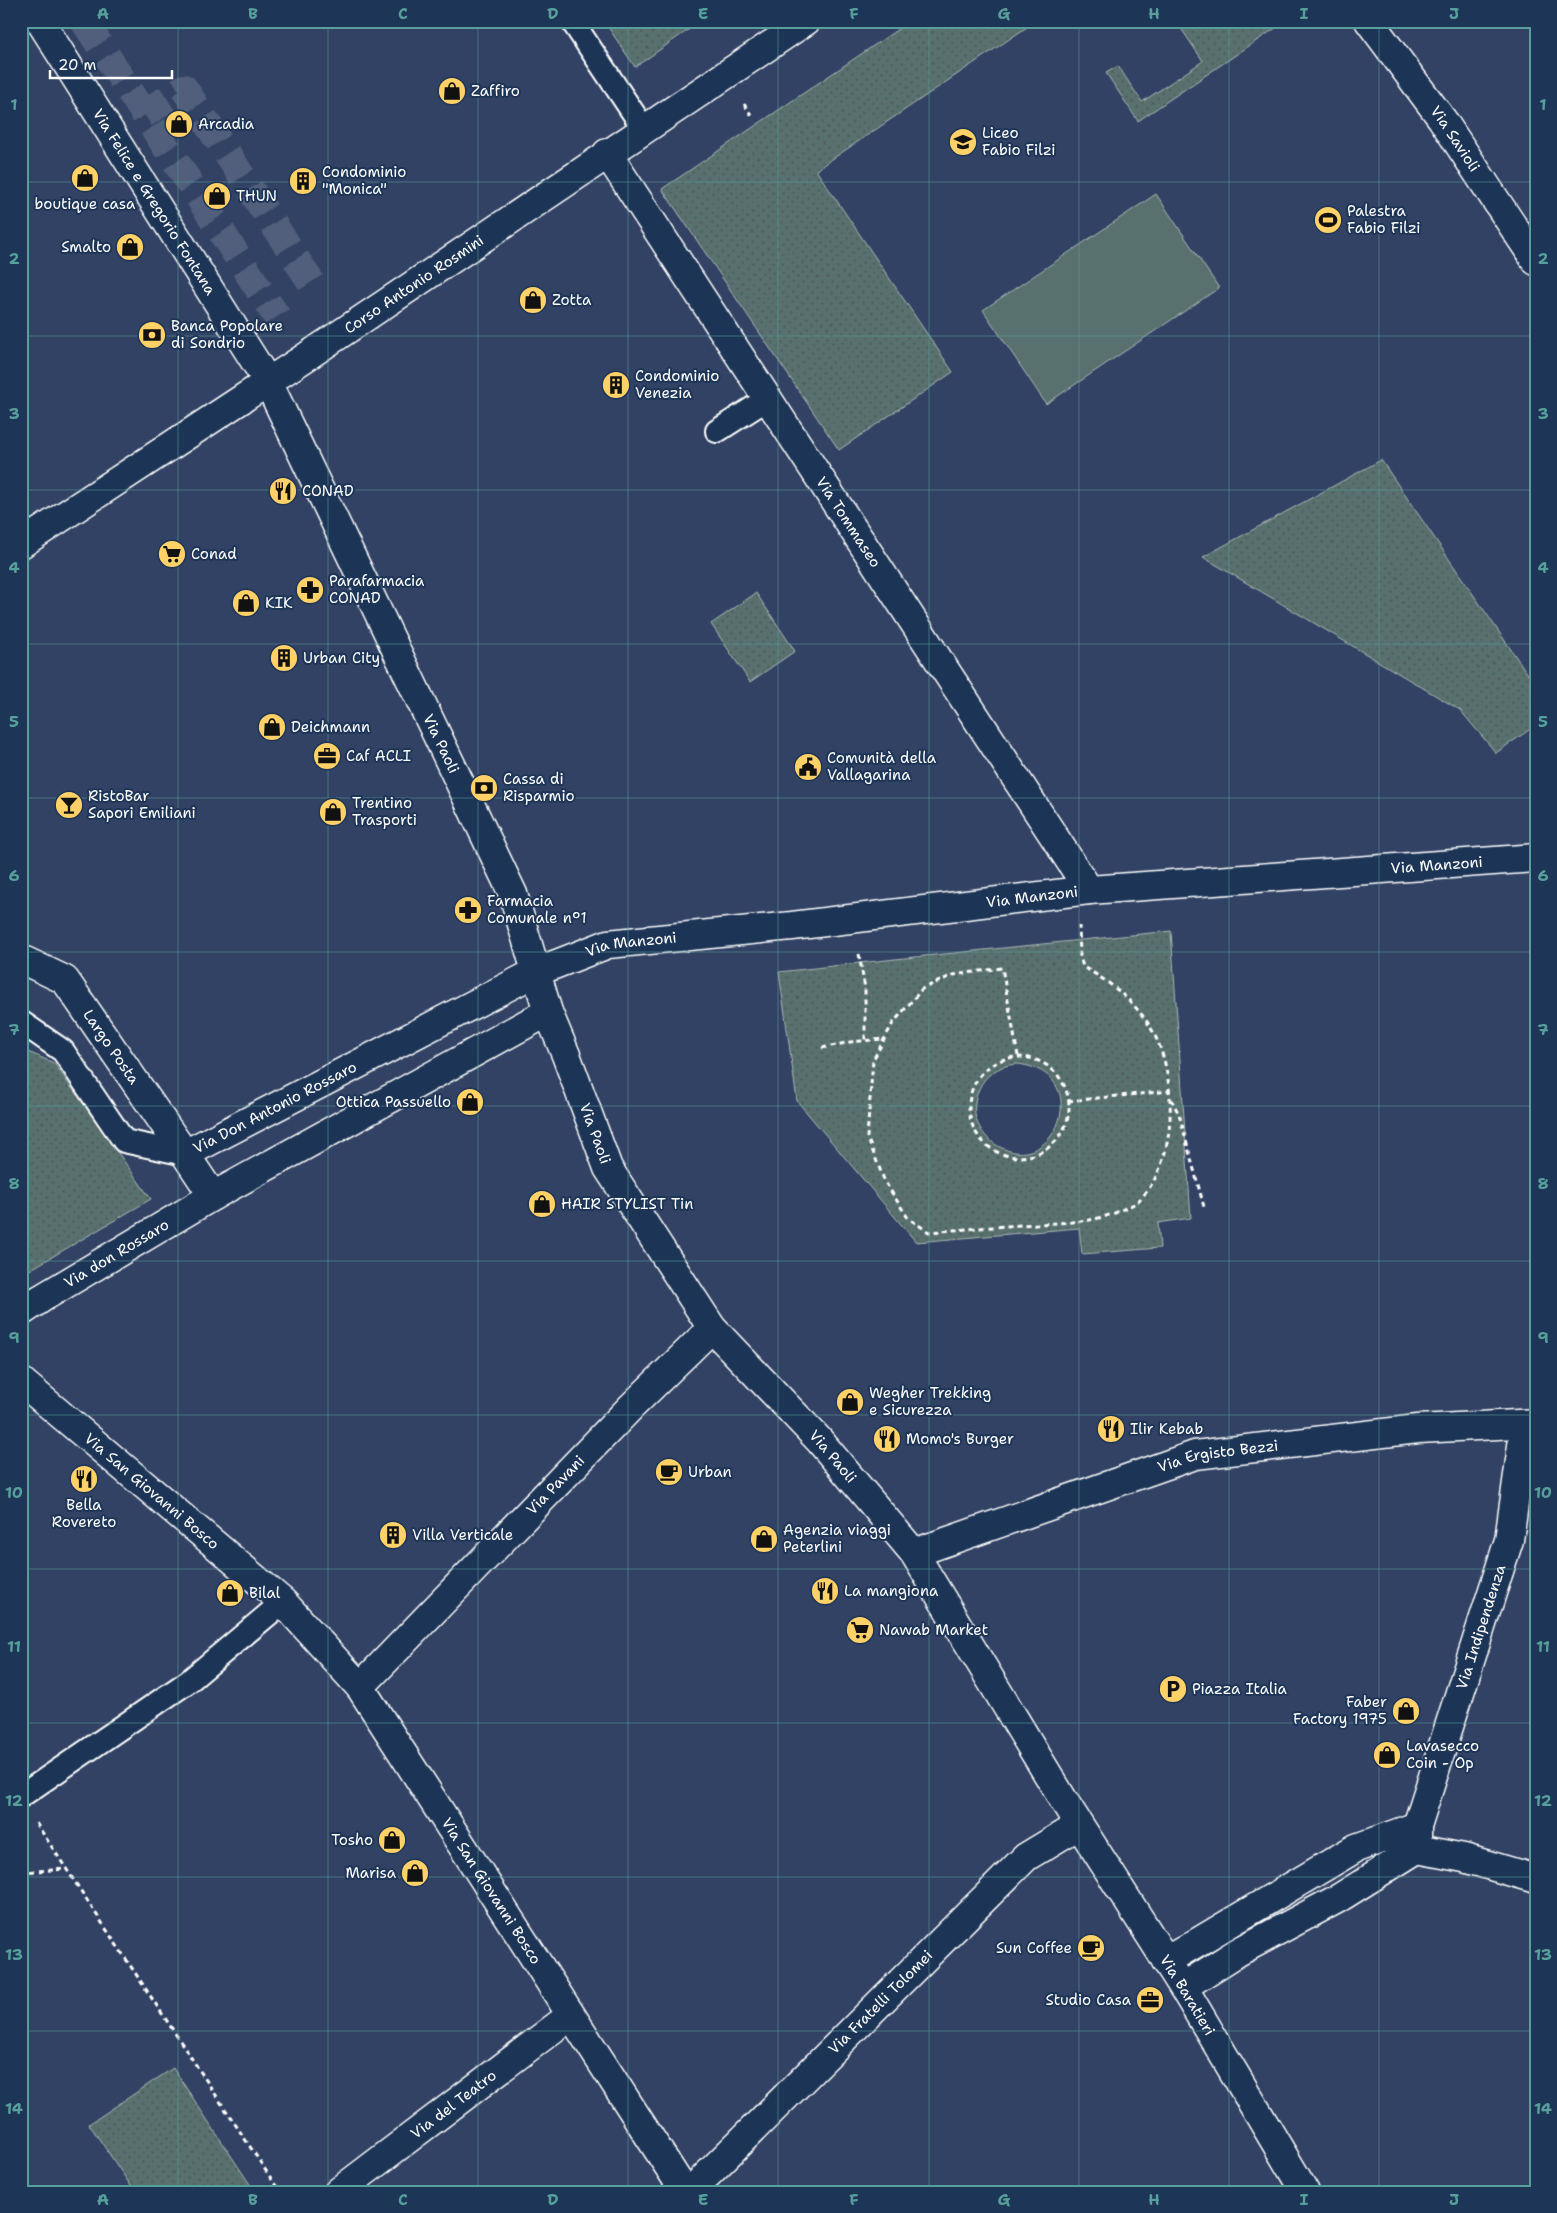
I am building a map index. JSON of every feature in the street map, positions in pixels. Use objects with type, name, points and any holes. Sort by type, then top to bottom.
[{"type":"street","name":"Via Felice e Gregorio Fontana","points":[[40,21],[268,382]]},
{"type":"street","name":"Corso Antonio Rosmini","points":[[21,544],[268,382],[806,21]]},
{"type":"street","name":"Via Savioli","points":[[1369,21],[1442,119],[1536,261]]},
{"type":"street","name":"Via Tommaseo","points":[[607,154],[767,399],[1082,891]]},
{"type":"street","name":"Via Paoli","points":[[268,382],[513,894],[548,1012],[608,1168],[712,1328],[819,1440],[914,1553],[1064,1801]]},
{"type":"street","name":"Via Manzoni","points":[[536,972],[608,944],[854,919],[1082,891],[1536,858]]},
{"type":"street","name":"Largo Posta","points":[[21,959],[66,980],[185,1154]]},
{"type":"street","name":"Via Don Antonio Rossaro","points":[[213,1196],[185,1154],[536,972]]},
{"type":"street","points":[[213,1196],[548,1012]]},
{"type":"street","name":"Via don Rossaro","points":[[21,1312],[213,1196]]},
{"type":"street","name":"Via Pavani","points":[[360,1687],[631,1406],[712,1328]]},
{"type":"street","name":"Via San Giovanni Bosco","points":[[21,1381],[283,1602],[360,1687],[685,2192]]},
{"type":"street","name":"Via Ergisto Bezzi","points":[[914,1553],[1195,1455],[1418,1429],[1530,1423]]},
{"type":"street","name":"Via Indipendenza","points":[[1417,1838],[1509,1540],[1530,1423]]},
{"type":"street","name":"Via Baratieri","points":[[1064,1801],[1183,1987],[1305,2192]]},
{"type":"street","name":"Via Fratelli Tolomei","points":[[690,2192],[1026,1857],[1079,1825]]},
{"type":"street","points":[[1183,1987],[1238,1952],[1339,1898],[1417,1838]]},
{"type":"street","points":[[1166,1961],[1356,1848],[1417,1838],[1464,1858],[1536,1878]]},
{"type":"street","name":"Via del Teatro","points":[[338,2192],[570,2016]]},
{"type":"lane","points":[[572,21],[644,129]]},
{"type":"lane","points":[[718,431],[767,399]]},
{"type":"lane","points":[[21,1022],[63,1051],[124,1141],[185,1154]]},
{"type":"lane","points":[[26,1805],[189,1681],[283,1602]]},
{"type":"path","points":[[1018,1056],[1002,968],[953,974],[922,989],[893,1023],[874,1060],[867,1137],[885,1182],[908,1218],[929,1232],[1090,1220],[1118,1212],[1137,1201],[1151,1183],[1164,1156],[1170,1132],[1170,1099],[1166,1066],[1157,1039],[1142,1016],[1125,996],[1104,978],[1083,967],[1082,891]]},
{"type":"path","points":[[854,919],[865,989],[865,1041]]},
{"type":"path","points":[[822,1048],[885,1039]]},
{"type":"path","points":[[1018,1056],[1032,1058],[1046,1065],[1057,1074],[1065,1087],[1068,1101],[1067,1121],[1057,1139],[1042,1152],[1023,1157],[1003,1154],[985,1145],[974,1129],[968,1110],[971,1090],[982,1073],[998,1061],[1018,1056]]},
{"type":"path","points":[[1068,1101],[1169,1090]]},
{"type":"path","points":[[1170,1099],[1179,1114],[1204,1207]]},
{"type":"path","points":[[26,1805],[280,2192]]},
{"type":"path","points":[[21,1872],[67,1869]]},
{"type":"green space","points":[[604,21],[701,21],[635,67]]},
{"type":"green space","points":[[910,21],[1036,21],[816,170],[953,372],[839,450],[662,189]]},
{"type":"green space","points":[[1176,21],[1286,21],[1138,121],[1106,73],[1118,66],[1142,102],[1203,61]]},
{"type":"green space","points":[[1156,194],[1219,288],[1046,404],[983,310]]},
{"type":"green space","points":[[1381,460],[1536,686],[1536,725],[1496,753],[1460,710],[1203,557]]},
{"type":"green space","points":[[756,593],[795,651],[750,682],[711,624]]},
{"type":"green space","points":[[1171,931],[1191,1218],[1158,1223],[1160,1248],[1082,1254],[1079,1228],[916,1242],[797,1101],[779,972]],"holes":[[[1017,1064],[1041,1071],[1055,1084],[1061,1101],[1059,1119],[1051,1135],[1039,1147],[1022,1152],[998,1146],[985,1135],[976,1118],[976,1096],[982,1083],[995,1071],[1010,1065]]]},
{"type":"green space","points":[[21,1049],[54,1063],[151,1199],[21,1275]]},
{"type":"green space","points":[[173,2068],[255,2192],[135,2192],[89,2124]]},
{"type":"tunnel","points":[[84,21],[277,317]]},
{"type":"tunnel","points":[[144,114],[184,88],[317,291]]},
{"type":"place","name":"Zaffiro","points":[[452,91]]},
{"type":"place","name":"Arcadia","points":[[179,124]]},
{"type":"place","name":"Liceo Fabio Filzi","points":[[963,142]]},
{"type":"place","name":"boutique casa","points":[[85,178]]},
{"type":"place","name":"Condominio \"Monica\"","points":[[303,181]]},
{"type":"place","name":"THUN","points":[[217,196]]},
{"type":"place","name":"Palestra Fabio Filzi","points":[[1328,220]]},
{"type":"place","name":"Smalto","points":[[130,247]]},
{"type":"place","name":"Zotta","points":[[533,300]]},
{"type":"place","name":"Banca Popolare di Sondrio","points":[[152,335]]},
{"type":"place","name":"Condominio Venezia","points":[[616,385]]},
{"type":"place","name":"CONAD","points":[[283,491]]},
{"type":"place","name":"Conad","points":[[172,554]]},
{"type":"place","name":"Parafarmacia CONAD","points":[[310,590]]},
{"type":"place","name":"KIK","points":[[246,603]]},
{"type":"place","name":"Urban City","points":[[284,658]]},
{"type":"place","name":"Deichmann","points":[[272,727]]},
{"type":"place","name":"Caf ACLI","points":[[327,756]]},
{"type":"place","name":"Comunità della Vallagarina","points":[[808,767]]},
{"type":"place","name":"Cassa di Risparmio","points":[[484,788]]},
{"type":"place","name":"RistoBar Sapori Emiliani","points":[[69,805]]},
{"type":"place","name":"Trentino Trasporti","points":[[333,812]]},
{"type":"place","name":"Farmacia Comunale n°1","points":[[468,910]]},
{"type":"place","name":"Ottica Passuello","points":[[470,1102]]},
{"type":"place","name":"HAIR STYLIST Tin","points":[[542,1204]]},
{"type":"place","name":"Wegher Trekking e Sicurezza","points":[[850,1402]]},
{"type":"place","name":"Ilir Kebab","points":[[1111,1429]]},
{"type":"place","name":"Momo's Burger","points":[[887,1439]]},
{"type":"place","name":"Urban","points":[[669,1472]]},
{"type":"place","name":"Bella Rovereto","points":[[84,1479]]},
{"type":"place","name":"Villa Verticale","points":[[393,1535]]},
{"type":"place","name":"Agenzia viaggi Peterlini","points":[[764,1539]]},
{"type":"place","name":"La mangiona","points":[[825,1591]]},
{"type":"place","name":"Bilal","points":[[230,1593]]},
{"type":"place","name":"Nawab Market","points":[[860,1630]]},
{"type":"place","name":"Piazza Italia","points":[[1173,1689]]},
{"type":"place","name":"Faber Factory 1975","points":[[1406,1711]]},
{"type":"place","name":"Lavasecco Coin - Op","points":[[1387,1755]]},
{"type":"place","name":"Tosho","points":[[392,1840]]},
{"type":"place","name":"Marisa","points":[[415,1873]]},
{"type":"place","name":"Sun Coffee","points":[[1091,1948]]},
{"type":"place","name":"Studio Casa","points":[[1150,2000]]}]
